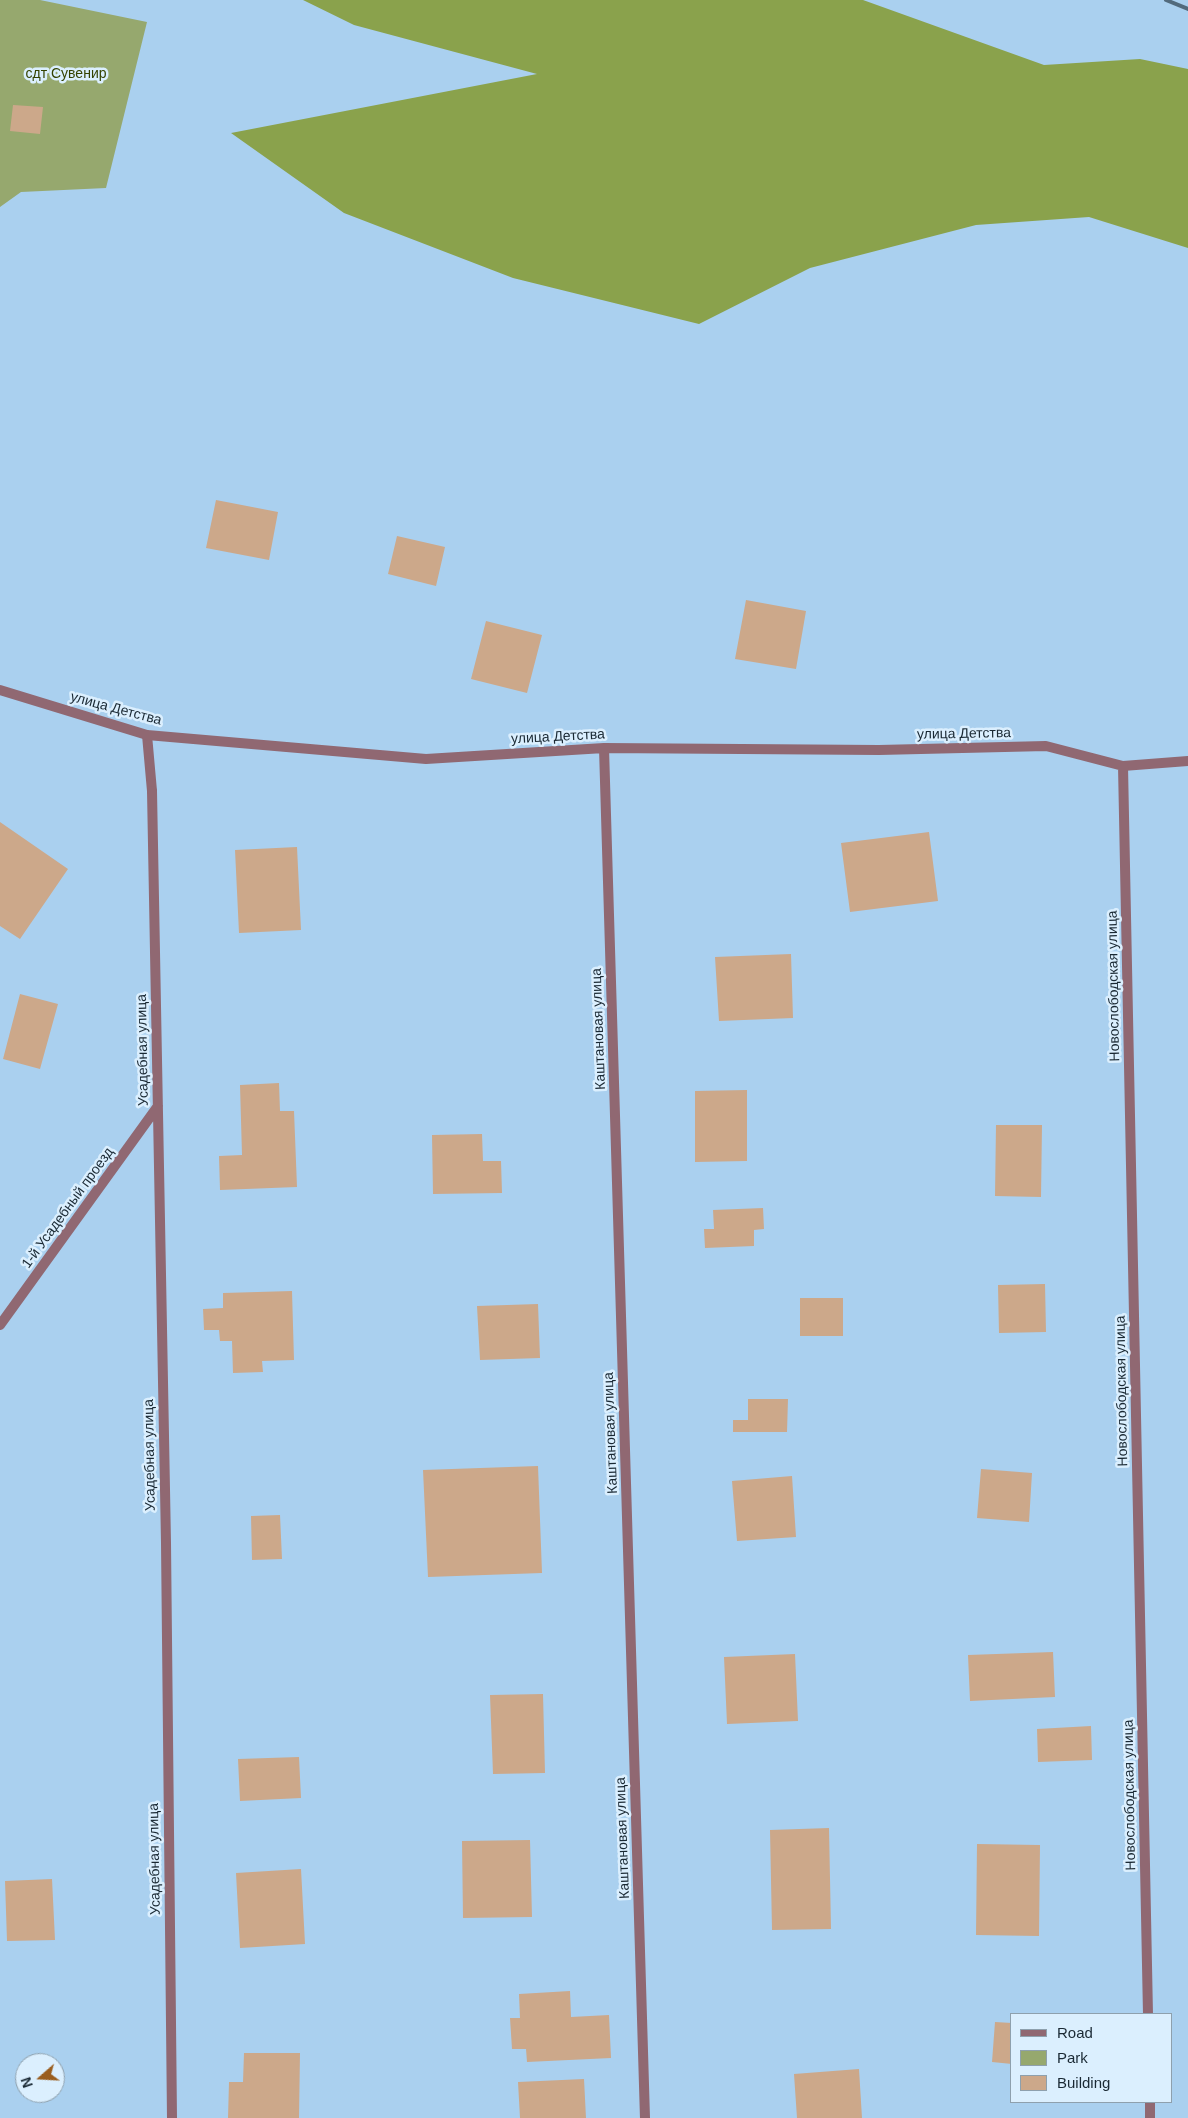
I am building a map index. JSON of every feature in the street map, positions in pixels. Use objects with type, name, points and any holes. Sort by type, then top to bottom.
[{"type":"street","name":"улица Детства","points":[[0,690],[147,735],[426,759],[604,748],[879,750],[1046,746],[1124,766],[1188,761]]},
{"type":"street","name":"Усадебная улица","points":[[147,735],[152,791],[166,1523],[172,2118]]},
{"type":"street","name":"Каштановая улица","points":[[604,748],[645,2118]]},
{"type":"street","name":"Новослободская улица","points":[[1124,766],[1148,2013]]},
{"type":"street","name":"1-й Усадебный проезд","points":[[0,1325],[158,1106]]},
{"type":"street","points":[[1150,2103],[1150,2118]]},
{"type":"green space","name":"сдт Сувенир","points":[[0,0],[40,0],[147,22],[106,188],[21,192],[0,207]]},
{"type":"green space","points":[[303,0],[863,0],[1044,65],[1140,59],[1188,69],[1188,248],[1089,217],[976,225],[810,268],[699,324],[513,278],[344,213],[231,133],[537,74],[354,25]]},
{"type":"building","points":[[13,105],[43,107],[40,134],[10,131]]},
{"type":"building","points":[[216,500],[278,512],[269,560],[206,548]]},
{"type":"building","points":[[397,536],[445,547],[436,586],[388,574]]},
{"type":"building","points":[[746,600],[806,611],[796,669],[735,659]]},
{"type":"building","points":[[486,621],[542,635],[527,693],[471,679]]},
{"type":"building","points":[[0,822],[68,869],[20,939],[0,926]]},
{"type":"building","points":[[929,832],[938,901],[850,912],[841,843]]},
{"type":"building","points":[[297,847],[301,930],[239,933],[235,850]]},
{"type":"building","points":[[791,954],[793,1018],[719,1021],[715,957]]},
{"type":"building","points":[[20,994],[58,1004],[40,1069],[3,1059]]},
{"type":"building","points":[[279,1083],[280,1111],[294,1111],[297,1187],[220,1190],[219,1156],[242,1155],[240,1085]]},
{"type":"building","points":[[747,1090],[747,1161],[695,1162],[695,1091]]},
{"type":"building","points":[[996,1125],[1042,1125],[1041,1197],[995,1196]]},
{"type":"building","points":[[482,1134],[483,1161],[501,1161],[502,1193],[433,1194],[432,1135]]},
{"type":"building","points":[[763,1208],[764,1229],[754,1230],[754,1246],[705,1248],[704,1229],[714,1229],[713,1210]]},
{"type":"building","points":[[1045,1284],[1046,1332],[999,1333],[998,1285]]},
{"type":"building","points":[[292,1291],[294,1360],[262,1361],[263,1372],[233,1373],[232,1341],[220,1341],[219,1330],[204,1330],[203,1309],[223,1308],[223,1293]]},
{"type":"building","points":[[800,1298],[843,1298],[843,1336],[800,1336]]},
{"type":"building","points":[[538,1304],[540,1358],[480,1360],[477,1306]]},
{"type":"building","points":[[748,1399],[788,1399],[787,1432],[733,1432],[733,1420],[748,1420]]},
{"type":"building","points":[[538,1466],[542,1573],[428,1577],[423,1470]]},
{"type":"building","points":[[981,1469],[1032,1473],[1029,1522],[977,1518]]},
{"type":"building","points":[[792,1476],[796,1537],[737,1541],[732,1481]]},
{"type":"building","points":[[280,1515],[282,1559],[252,1560],[251,1516]]},
{"type":"building","points":[[1053,1652],[1055,1697],[970,1701],[968,1655]]},
{"type":"building","points":[[795,1654],[798,1721],[727,1724],[724,1657]]},
{"type":"building","points":[[543,1694],[545,1773],[493,1774],[490,1695]]},
{"type":"building","points":[[1091,1726],[1092,1760],[1038,1762],[1037,1729]]},
{"type":"building","points":[[299,1757],[301,1798],[240,1801],[238,1759]]},
{"type":"building","points":[[829,1828],[831,1929],[772,1930],[770,1830]]},
{"type":"building","points":[[530,1840],[532,1917],[463,1918],[462,1841]]},
{"type":"building","points":[[977,1844],[1040,1845],[1039,1936],[976,1935]]},
{"type":"building","points":[[301,1869],[305,1944],[240,1948],[236,1873]]},
{"type":"building","points":[[52,1879],[55,1940],[7,1941],[5,1881]]},
{"type":"building","points":[[570,1991],[571,2017],[609,2015],[611,2058],[527,2062],[526,2049],[512,2049],[510,2018],[520,2018],[519,1994]]},
{"type":"building","points":[[995,2022],[1010,2023],[1010,2064],[992,2062]]},
{"type":"building","points":[[244,2053],[300,2053],[299,2118],[228,2118],[229,2082],[243,2082]]},
{"type":"building","points":[[859,2069],[862,2118],[797,2118],[794,2074]]},
{"type":"building","points":[[584,2079],[586,2118],[520,2118],[518,2082]]},
{"type":"railway","points":[[1166,0],[1188,9]]}]
